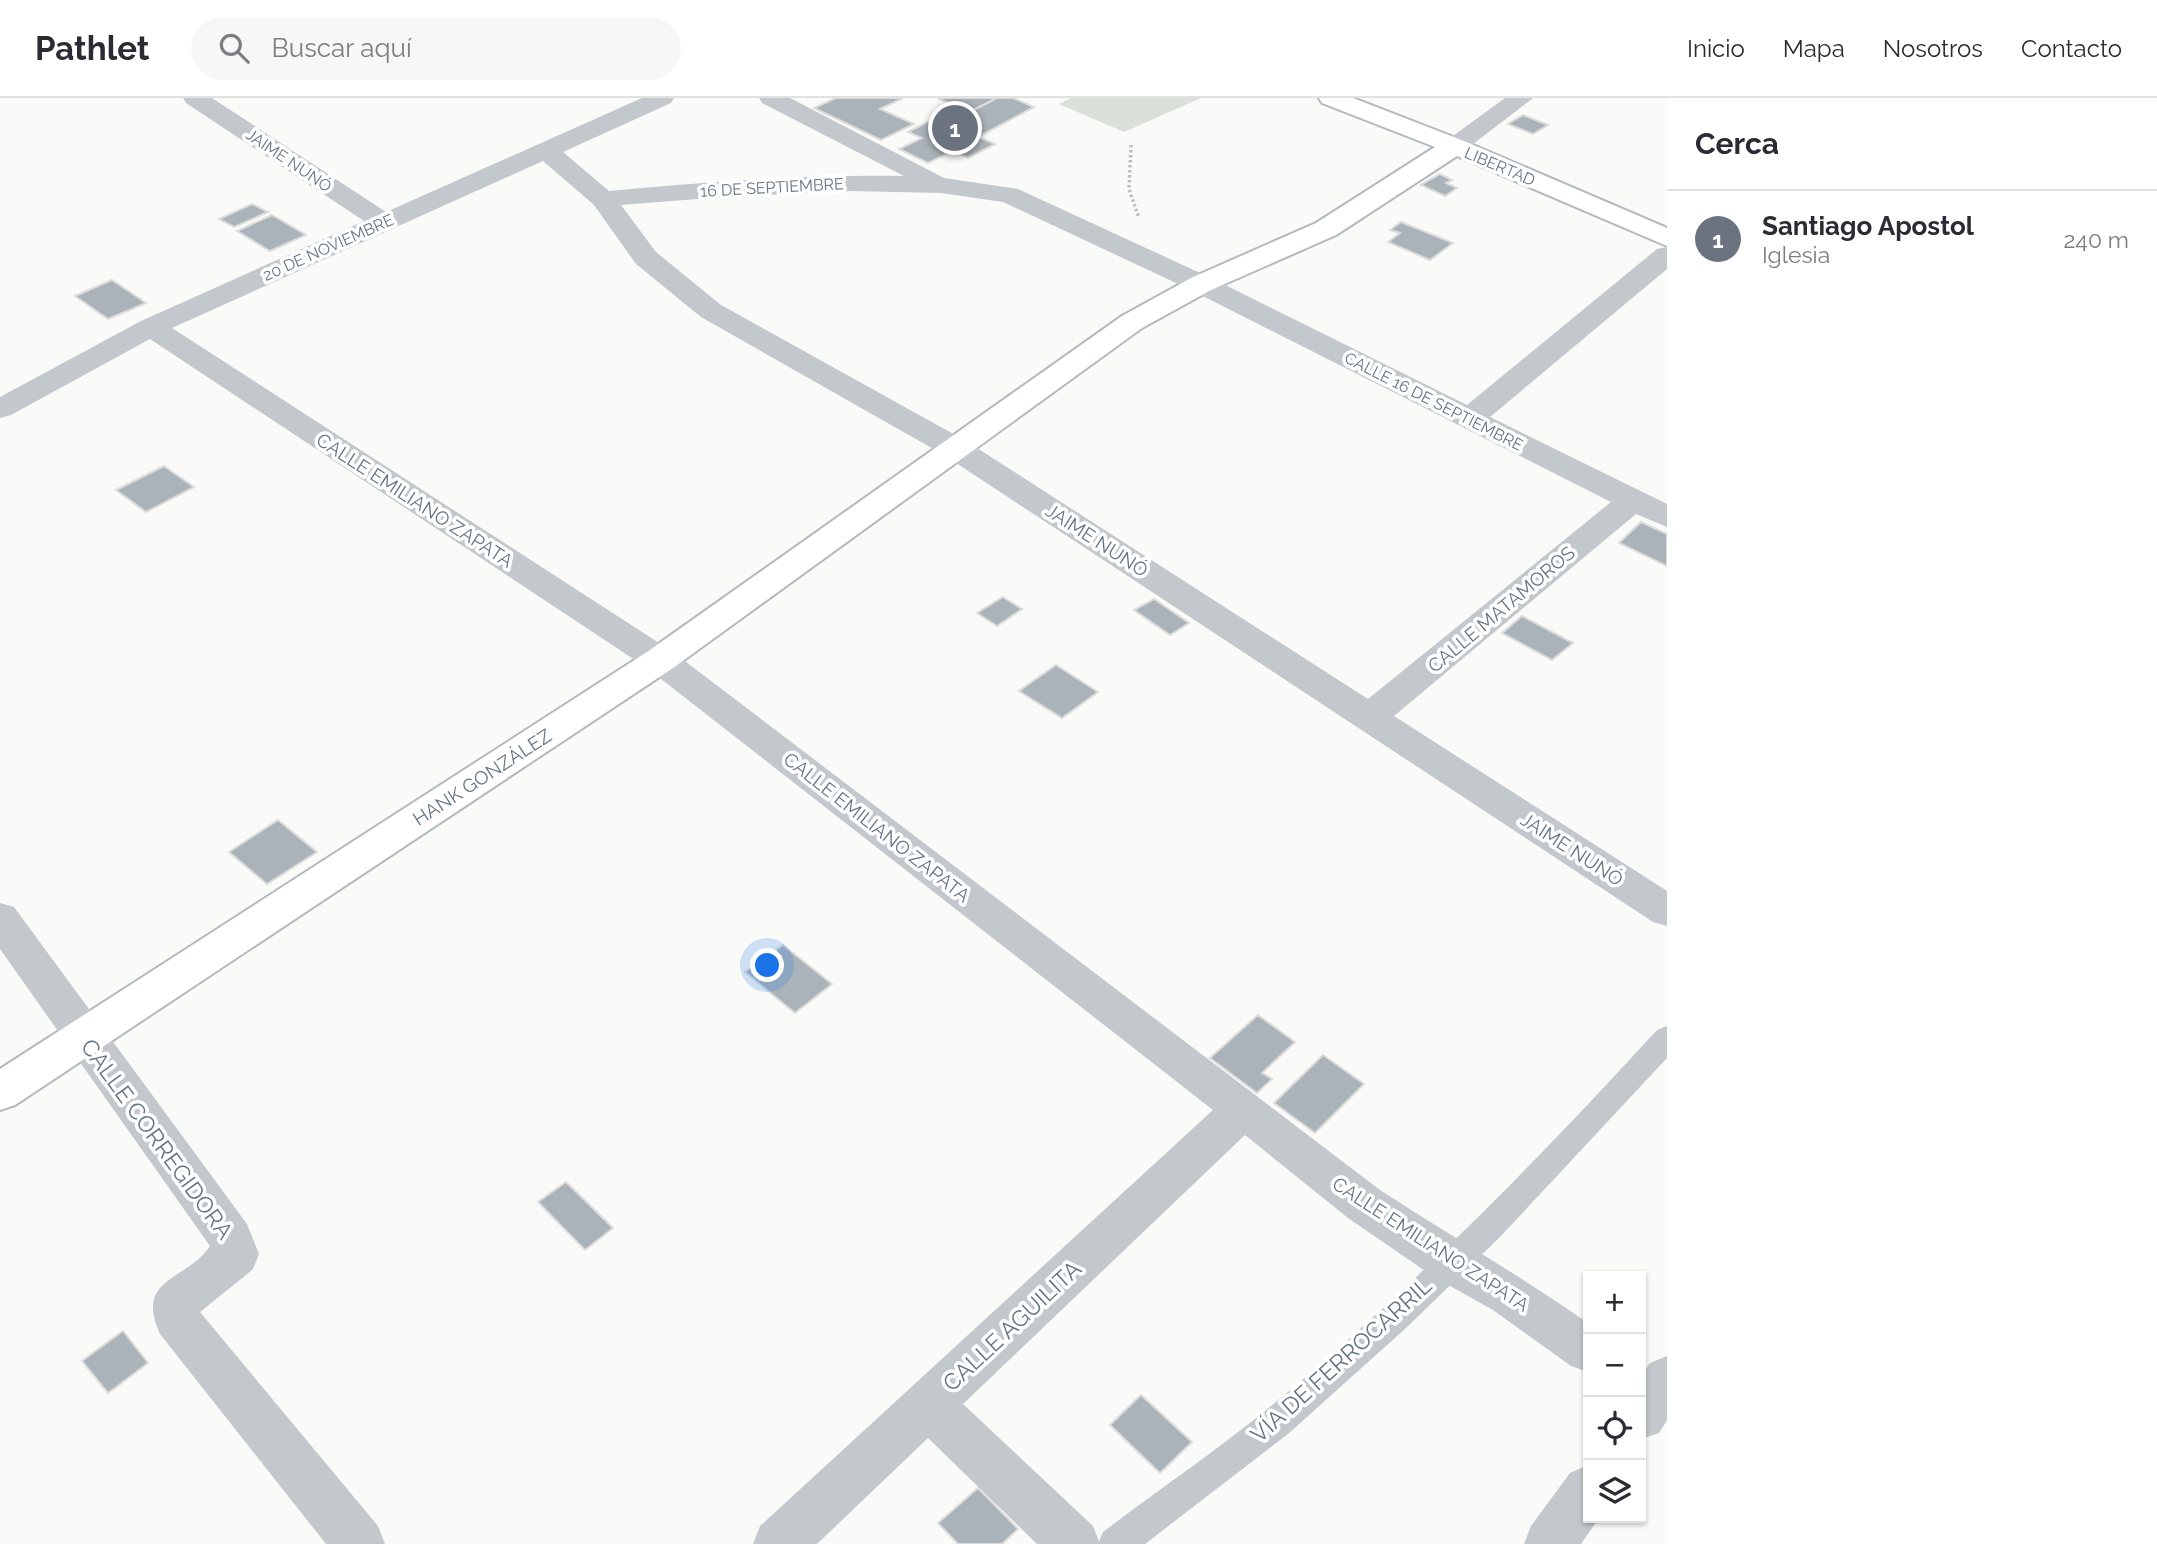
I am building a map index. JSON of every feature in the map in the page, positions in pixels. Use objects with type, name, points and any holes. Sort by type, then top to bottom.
[{"type":"street","name":"JAIME NUNÓ","points":[[195,98],[383,222]]},
{"type":"street","name":"20 DE NOVIEMBRE","points":[[0,409],[150,327],[663,98]]},
{"type":"street","name":"16 DE SEPTIEMBRE","points":[[771,98],[941,185]]},
{"type":"street","name":"LIBERTAD","points":[[1331,98],[1455,146],[1667,238]]},
{"type":"street","points":[[1455,146],[1521,98]]},
{"type":"street","name":"HANK GONZÁLEZ","points":[[0,1092],[660,660],[1132,322],[1202,285],[1326,229],[1455,146]]},
{"type":"street","name":"JAIME NUNÓ","points":[[547,151],[603,199],[646,258],[711,311],[955,448],[1667,911]]},
{"type":"street","name":"16 DE SEPTIEMBRE","points":[[603,199],[722,189],[851,183],[941,185],[1009,195],[1202,285]]},
{"type":"street","points":[[1470,418],[1667,255]]},
{"type":"street","name":"CALLE 16 DE SEPTIEMBRE","points":[[1202,285],[1667,517]]},
{"type":"street","name":"CALLE EMILIANO ZAPATA","points":[[150,327],[660,660],[1364,1204],[1451,1262],[1510,1296],[1583,1347]]},
{"type":"street","name":"CALLE MATAMOROS","points":[[1370,717],[1632,501]]},
{"type":"street","name":"CALLE CORREGIDORA","points":[[0,918],[84,1038],[231,1238],[236,1254],[224,1267],[189,1290],[175,1305],[177,1319],[359,1544]]},
{"type":"street","name":"CALLE AGUILITA","points":[[779,1544],[1244,1110]]},
{"type":"street","points":[[928,1404],[1074,1544]]},
{"type":"street","points":[[1550,1544],[1583,1497]]},
{"type":"lane","name":"VÍA DE FERROCARRIL","points":[[1116,1544],[1296,1406],[1451,1262],[1610,1103],[1667,1038]]},
{"type":"path","points":[[1131,145],[1132,165],[1128,180],[1131,197],[1158,264]]},
{"type":"shaded area","points":[[1071,98],[1201,98],[1124,132],[1059,104]]},
{"type":"building","points":[[836,98],[903,98],[880,109],[914,124],[881,140],[814,108]]},
{"type":"building","points":[[937,98],[997,98],[969,112]]},
{"type":"building","points":[[997,98],[1013,98],[1034,107],[978,137],[995,144],[968,158],[952,151],[928,163],[899,149],[922,138],[908,132],[935,118],[947,124]]},
{"type":"building","points":[[1523,115],[1548,125],[1533,134],[1508,124]]},
{"type":"building","points":[[1440,174],[1452,180],[1446,183],[1457,188],[1445,196],[1421,185]]},
{"type":"building","points":[[252,204],[268,212],[234,227],[219,219]]},
{"type":"building","points":[[272,215],[306,235],[270,251],[237,231]]},
{"type":"building","points":[[1401,222],[1453,243],[1430,260],[1388,242],[1400,233],[1390,230]]},
{"type":"building","points":[[112,280],[146,303],[108,319],[75,296]]},
{"type":"building","points":[[164,466],[194,487],[146,512],[116,490]]},
{"type":"building","points":[[1641,522],[1667,534],[1667,566],[1619,543]]},
{"type":"building","points":[[1003,597],[1022,609],[997,626],[977,613]]},
{"type":"building","points":[[1154,599],[1189,623],[1170,635],[1134,610]]},
{"type":"building","points":[[1522,616],[1573,643],[1552,660],[1502,633]]},
{"type":"building","points":[[1056,665],[1098,692],[1062,718],[1019,691]]},
{"type":"building","points":[[278,820],[317,852],[267,884],[229,852]]},
{"type":"building","points":[[783,945],[832,984],[795,1013],[745,972]]},
{"type":"building","points":[[1258,1015],[1295,1042],[1262,1073],[1272,1079],[1257,1093],[1210,1058]]},
{"type":"building","points":[[1323,1055],[1364,1084],[1315,1133],[1274,1103]]},
{"type":"building","points":[[566,1182],[613,1228],[585,1250],[538,1202]]},
{"type":"building","points":[[123,1331],[148,1363],[108,1393],[82,1361]]},
{"type":"building","points":[[1141,1395],[1192,1442],[1160,1473],[1110,1425]]},
{"type":"building","points":[[978,1488],[1018,1529],[1002,1544],[958,1544],[938,1523]]},
{"type":"place","name":"Santiago Apostol","points":[[955,128]]}]
